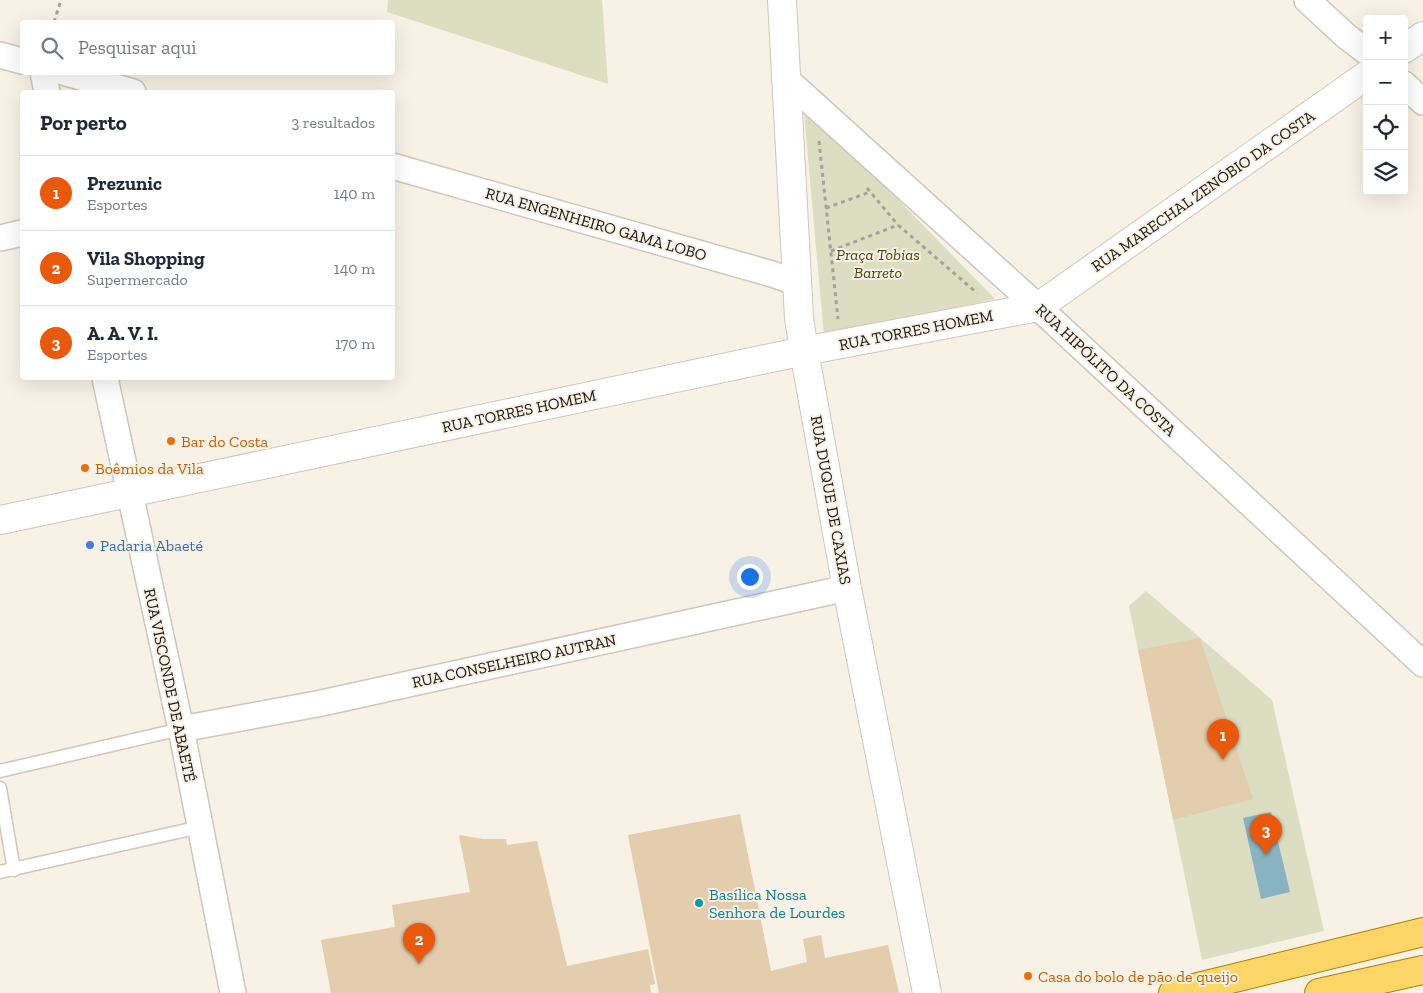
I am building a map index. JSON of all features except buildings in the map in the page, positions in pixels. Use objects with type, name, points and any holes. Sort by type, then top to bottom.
[{"type":"main road","points":[[1173,993],[1423,932]]},
{"type":"main road","points":[[1319,993],[1423,970]]},
{"type":"street","name":"RUA DUQUE DE CAXIAS","points":[[782,0],[799,318],[847,588],[926,993]]},
{"type":"street","points":[[1307,0],[1363,49]]},
{"type":"street","points":[[1408,46],[1423,36]]},
{"type":"street","points":[[0,55],[20,60]]},
{"type":"street","points":[[44,75],[47,90]]},
{"type":"street","points":[[74,75],[126,90]]},
{"type":"street","name":"RUA MARECHAL ZENÓBIO DA COSTA","points":[[1038,307],[1363,78]]},
{"type":"street","name":"RUA HIPÓLITO DA COSTA","points":[[787,80],[1038,307],[1423,664]]},
{"type":"street","points":[[1408,88],[1423,102]]},
{"type":"street","name":"RUA ENGENHEIRO GAMA LOBO","points":[[395,167],[798,283]]},
{"type":"street","points":[[0,238],[20,233]]},
{"type":"street","name":"RUA TORRES HOMEM","points":[[0,520],[804,351],[1038,307]]},
{"type":"street","name":"RUA VISCONDE DE ABAETÉ","points":[[104,380],[181,729],[234,993]]},
{"type":"street","name":"RUA CONSELHEIRO AUTRAN","points":[[181,729],[317,704],[847,588]]},
{"type":"lane","points":[[0,771],[181,729]]},
{"type":"lane","points":[[0,788],[14,870]]},
{"type":"lane","points":[[0,872],[200,827]]},
{"type":"path","points":[[55,20],[61,0]]},
{"type":"path","points":[[819,140],[838,322]]},
{"type":"path","points":[[826,208],[871,192]]},
{"type":"path","points":[[831,251],[898,225],[978,294]]},
{"type":"green space","points":[[388,0],[602,0],[608,84],[387,12]]},
{"type":"green space","name":"Praça Tobias Barreto","points":[[803,102],[995,299],[824,336]]},
{"type":"green space","points":[[1146,591],[1272,700],[1324,931],[1202,960],[1129,606]]},
{"type":"water","points":[[1271,812],[1290,892],[1261,899],[1243,818]]},
{"type":"place","name":"Bar do Costa","points":[[171,441]]},
{"type":"place","name":"Boêmios da Vila","points":[[85,468]]},
{"type":"place","name":"Padaria Abaeté","points":[[90,545]]},
{"type":"place","name":"Prezunic","points":[[1223,760]]},
{"type":"place","name":"A. A. V. I.","points":[[1266,855]]},
{"type":"place","name":"Basílica Nossa Senhora de Lourdes","points":[[699,903]]},
{"type":"place","name":"Vila Shopping","points":[[419,964]]},
{"type":"place","name":"Casa do bolo de pão de queijo","points":[[1028,976]]}]
